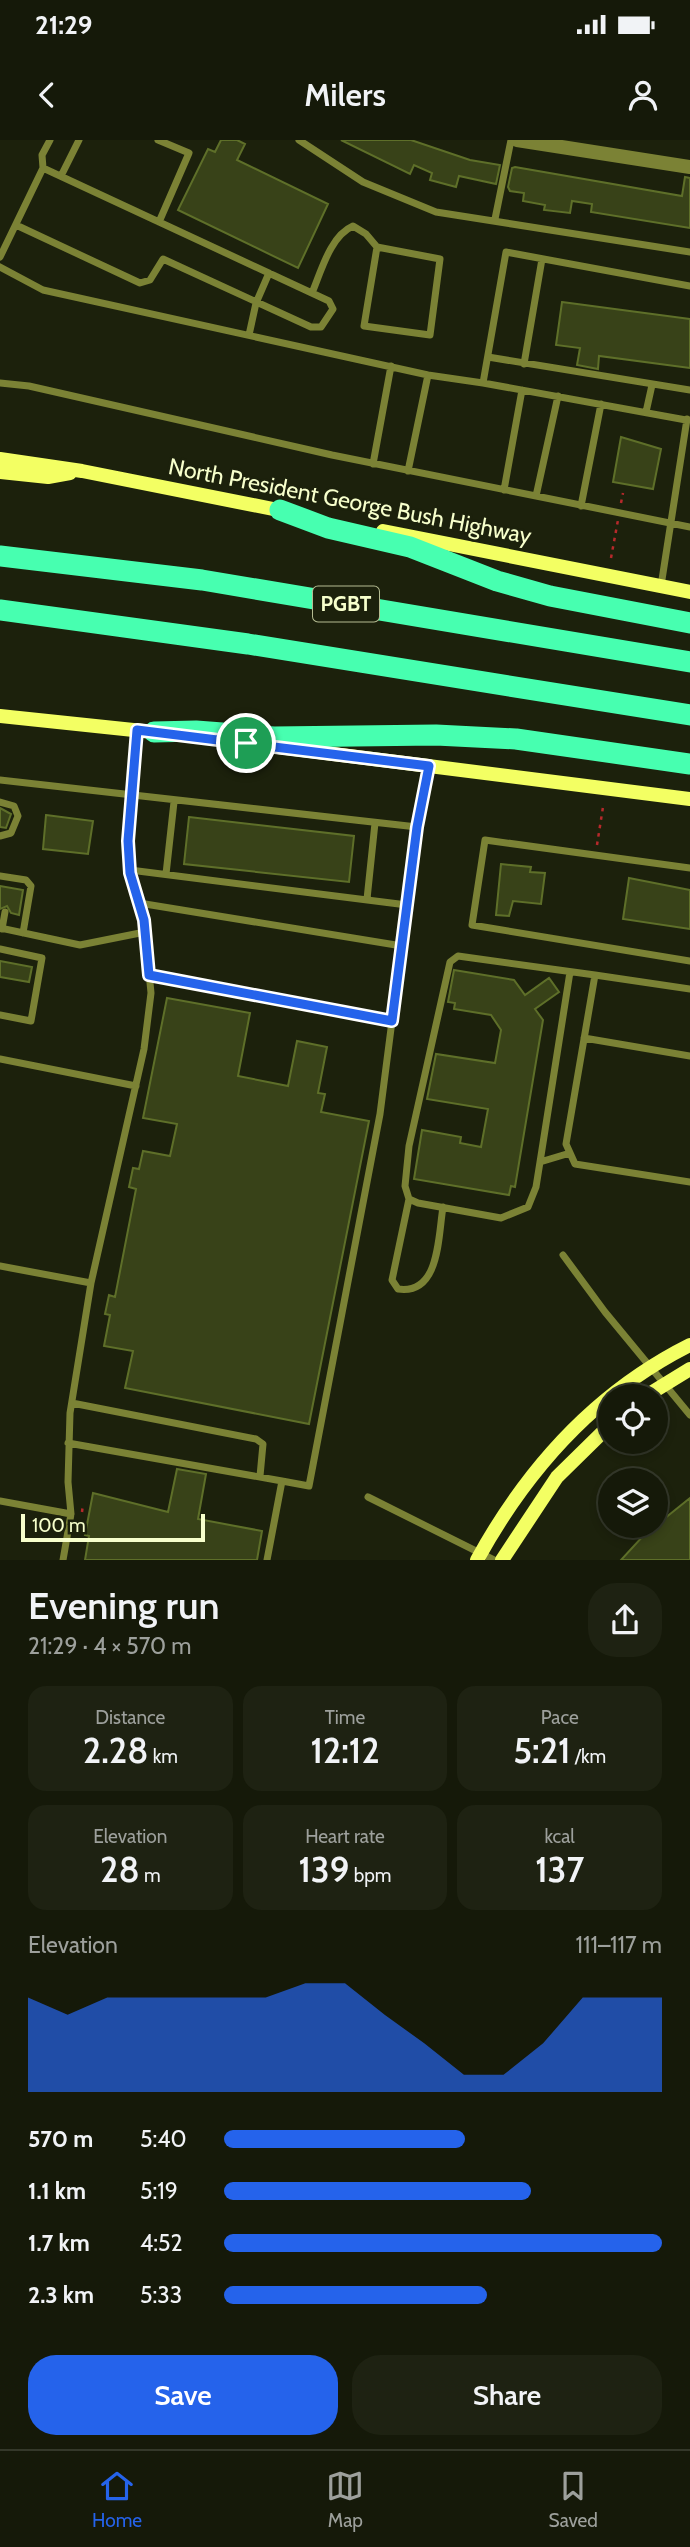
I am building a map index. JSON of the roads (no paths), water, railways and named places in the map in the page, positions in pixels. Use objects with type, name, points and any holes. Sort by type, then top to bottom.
[{"type":"highway","points":[[280,510],[328,528],[410,547],[496,581],[550,596],[690,623]]},
{"type":"highway","name":"PGBT","points":[[0,556],[202,580],[690,662]]},
{"type":"highway","name":"PGBT","points":[[0,610],[248,643],[690,715]]},
{"type":"highway","points":[[146,731],[196,731],[274,737],[436,735],[516,739],[690,764]]},
{"type":"main road","name":"North President George Bush Highway","points":[[0,459],[82,471],[690,592]]},
{"type":"main road","points":[[0,472],[48,478],[82,471]]},
{"type":"main road","points":[[0,716],[146,731],[690,799]]},
{"type":"main road","points":[[484,1558],[518,1491],[566,1437],[620,1387],[690,1345]]},
{"type":"main road","points":[[665,1383],[690,1369]]},
{"type":"main road","points":[[502,1560],[557,1477],[598,1437]]},
{"type":"street","points":[[520,140],[690,167]]},
{"type":"lane","points":[[0,257],[43,169],[42,155],[50,140]]},
{"type":"lane","points":[[61,176],[79,140]]},
{"type":"lane","points":[[158,140],[189,153],[159,222]]},
{"type":"lane","points":[[299,140],[363,182],[436,212],[495,219],[690,252]]},
{"type":"lane","points":[[495,219],[511,140]]},
{"type":"lane","points":[[16,225],[141,283],[150,280],[163,259],[311,327],[321,327],[333,309],[329,301],[43,169]]},
{"type":"lane","points":[[312,293],[331,250],[344,230],[353,226],[366,234],[377,247],[440,259],[430,335],[364,326],[377,247]]},
{"type":"lane","points":[[483,383],[506,252],[690,286]]},
{"type":"lane","points":[[524,364],[542,259]]},
{"type":"lane","points":[[0,267],[43,290],[429,375],[688,418],[661,587]]},
{"type":"lane","points":[[249,335],[256,303],[269,273]]},
{"type":"lane","points":[[488,357],[690,390]]},
{"type":"lane","points":[[373,464],[391,366]]},
{"type":"lane","points":[[408,471],[429,375]]},
{"type":"lane","points":[[0,383],[29,386],[167,420],[373,464],[690,527]]},
{"type":"lane","points":[[646,412],[652,384]]},
{"type":"lane","points":[[504,490],[522,390]]},
{"type":"lane","points":[[536,496],[558,396]]},
{"type":"lane","points":[[581,506],[601,404]]},
{"type":"lane","points":[[63,1560],[71,1514],[68,1443],[72,1403],[91,1283],[145,1049],[149,975],[145,932],[130,870],[131,794],[146,731]]},
{"type":"lane","points":[[68,1443],[309,1486],[380,1114],[417,827],[429,766]]},
{"type":"lane","points":[[0,780],[131,794],[174,802],[417,827]]},
{"type":"lane","points":[[0,802],[14,806],[18,816],[11,833],[0,836]]},
{"type":"lane","points":[[166,874],[174,802]]},
{"type":"lane","points":[[367,899],[375,822]]},
{"type":"lane","points":[[690,868],[485,840],[472,925],[690,961]]},
{"type":"lane","points":[[130,870],[407,905]]},
{"type":"lane","points":[[0,876],[26,880],[31,886],[23,933]]},
{"type":"lane","points":[[10,888],[12,878]]},
{"type":"lane","points":[[139,903],[402,946]]},
{"type":"lane","points":[[5,912],[1,928],[80,945],[145,932]]},
{"type":"lane","points":[[0,949],[42,958],[31,1021],[0,1015]]},
{"type":"lane","points":[[443,1208],[431,1275],[422,1286],[410,1291],[398,1289],[392,1280],[409,1199],[405,1186],[409,1146],[450,962],[458,956],[690,989]]},
{"type":"lane","points":[[409,1199],[502,1218],[528,1207],[536,1187],[570,972]]},
{"type":"lane","points":[[149,975],[392,1021]]},
{"type":"lane","points":[[595,975],[566,1144],[575,1164],[690,1182]]},
{"type":"lane","points":[[584,1038],[690,1056]]},
{"type":"lane","points":[[0,1059],[136,1086]]},
{"type":"lane","points":[[540,1162],[570,1153]]},
{"type":"lane","points":[[563,1255],[605,1312],[690,1415]]},
{"type":"lane","points":[[0,1266],[91,1283]]},
{"type":"lane","points":[[72,1403],[256,1439],[264,1444],[260,1476]]},
{"type":"lane","points":[[267,1560],[282,1481]]},
{"type":"lane","points":[[368,1497],[484,1558]]},
{"type":"lane","points":[[0,1501],[71,1514]]}]
